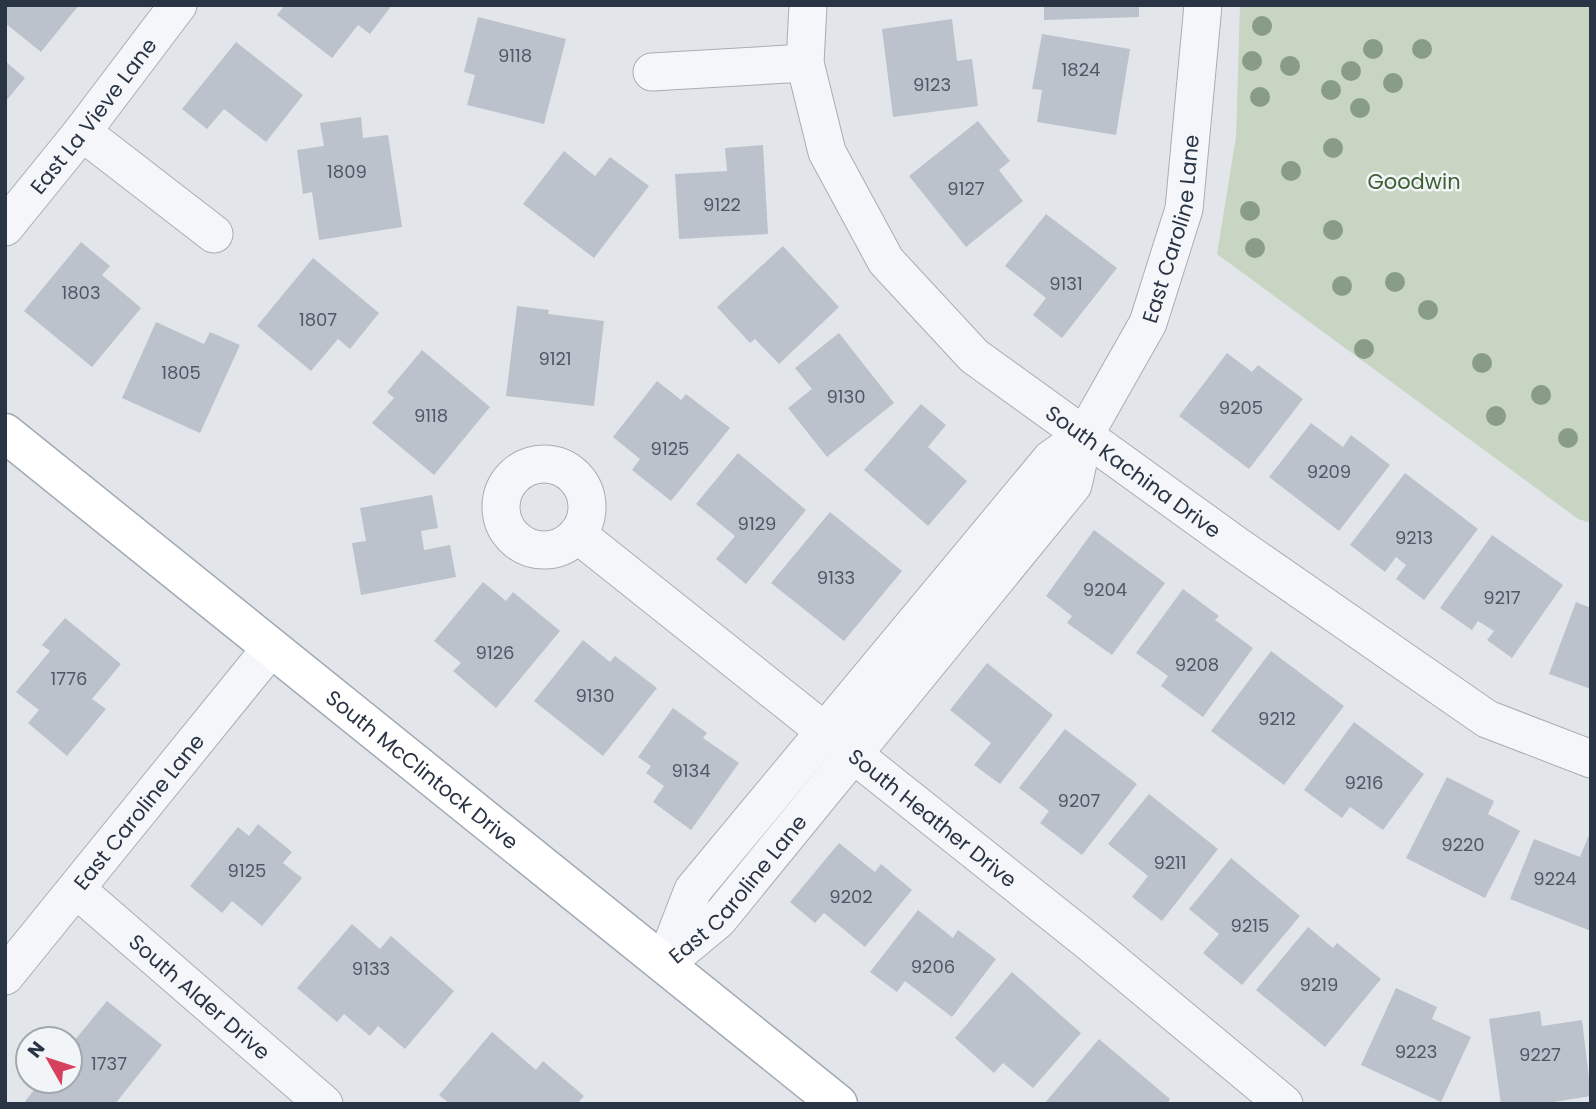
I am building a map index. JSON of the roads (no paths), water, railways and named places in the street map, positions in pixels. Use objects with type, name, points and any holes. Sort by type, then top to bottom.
[{"type":"main road","name":"South McClintock Drive","points":[[5,433],[838,1104]]},
{"type":"street","name":"East La Vieve Lane","points":[[5,227],[82,132],[178,5]]},
{"type":"street","name":"South Kachina Drive","points":[[808,5],[806,63],[827,152],[886,261],[974,356],[1487,719],[1591,759]]},
{"type":"street","name":"East Caroline Lane","points":[[664,964],[718,920],[1073,485],[1084,436],[1149,323],[1184,209],[1203,5]]},
{"type":"street","points":[[652,72],[806,63]]},
{"type":"street","points":[[82,132],[214,234]]},
{"type":"street","name":"East Caroline Lane","points":[[664,964],[693,890],[1051,459],[1084,436]]},
{"type":"street","name":"South Heather Drive","points":[[577,534],[1089,942],[1284,1104]]},
{"type":"street","name":"East Caroline Lane","points":[[5,975],[271,648]]},
{"type":"street","name":"South Alder Drive","points":[[76,889],[324,1104]]},
{"type":"park label","name":"Goodwin","points":[[1414,181]]}]
